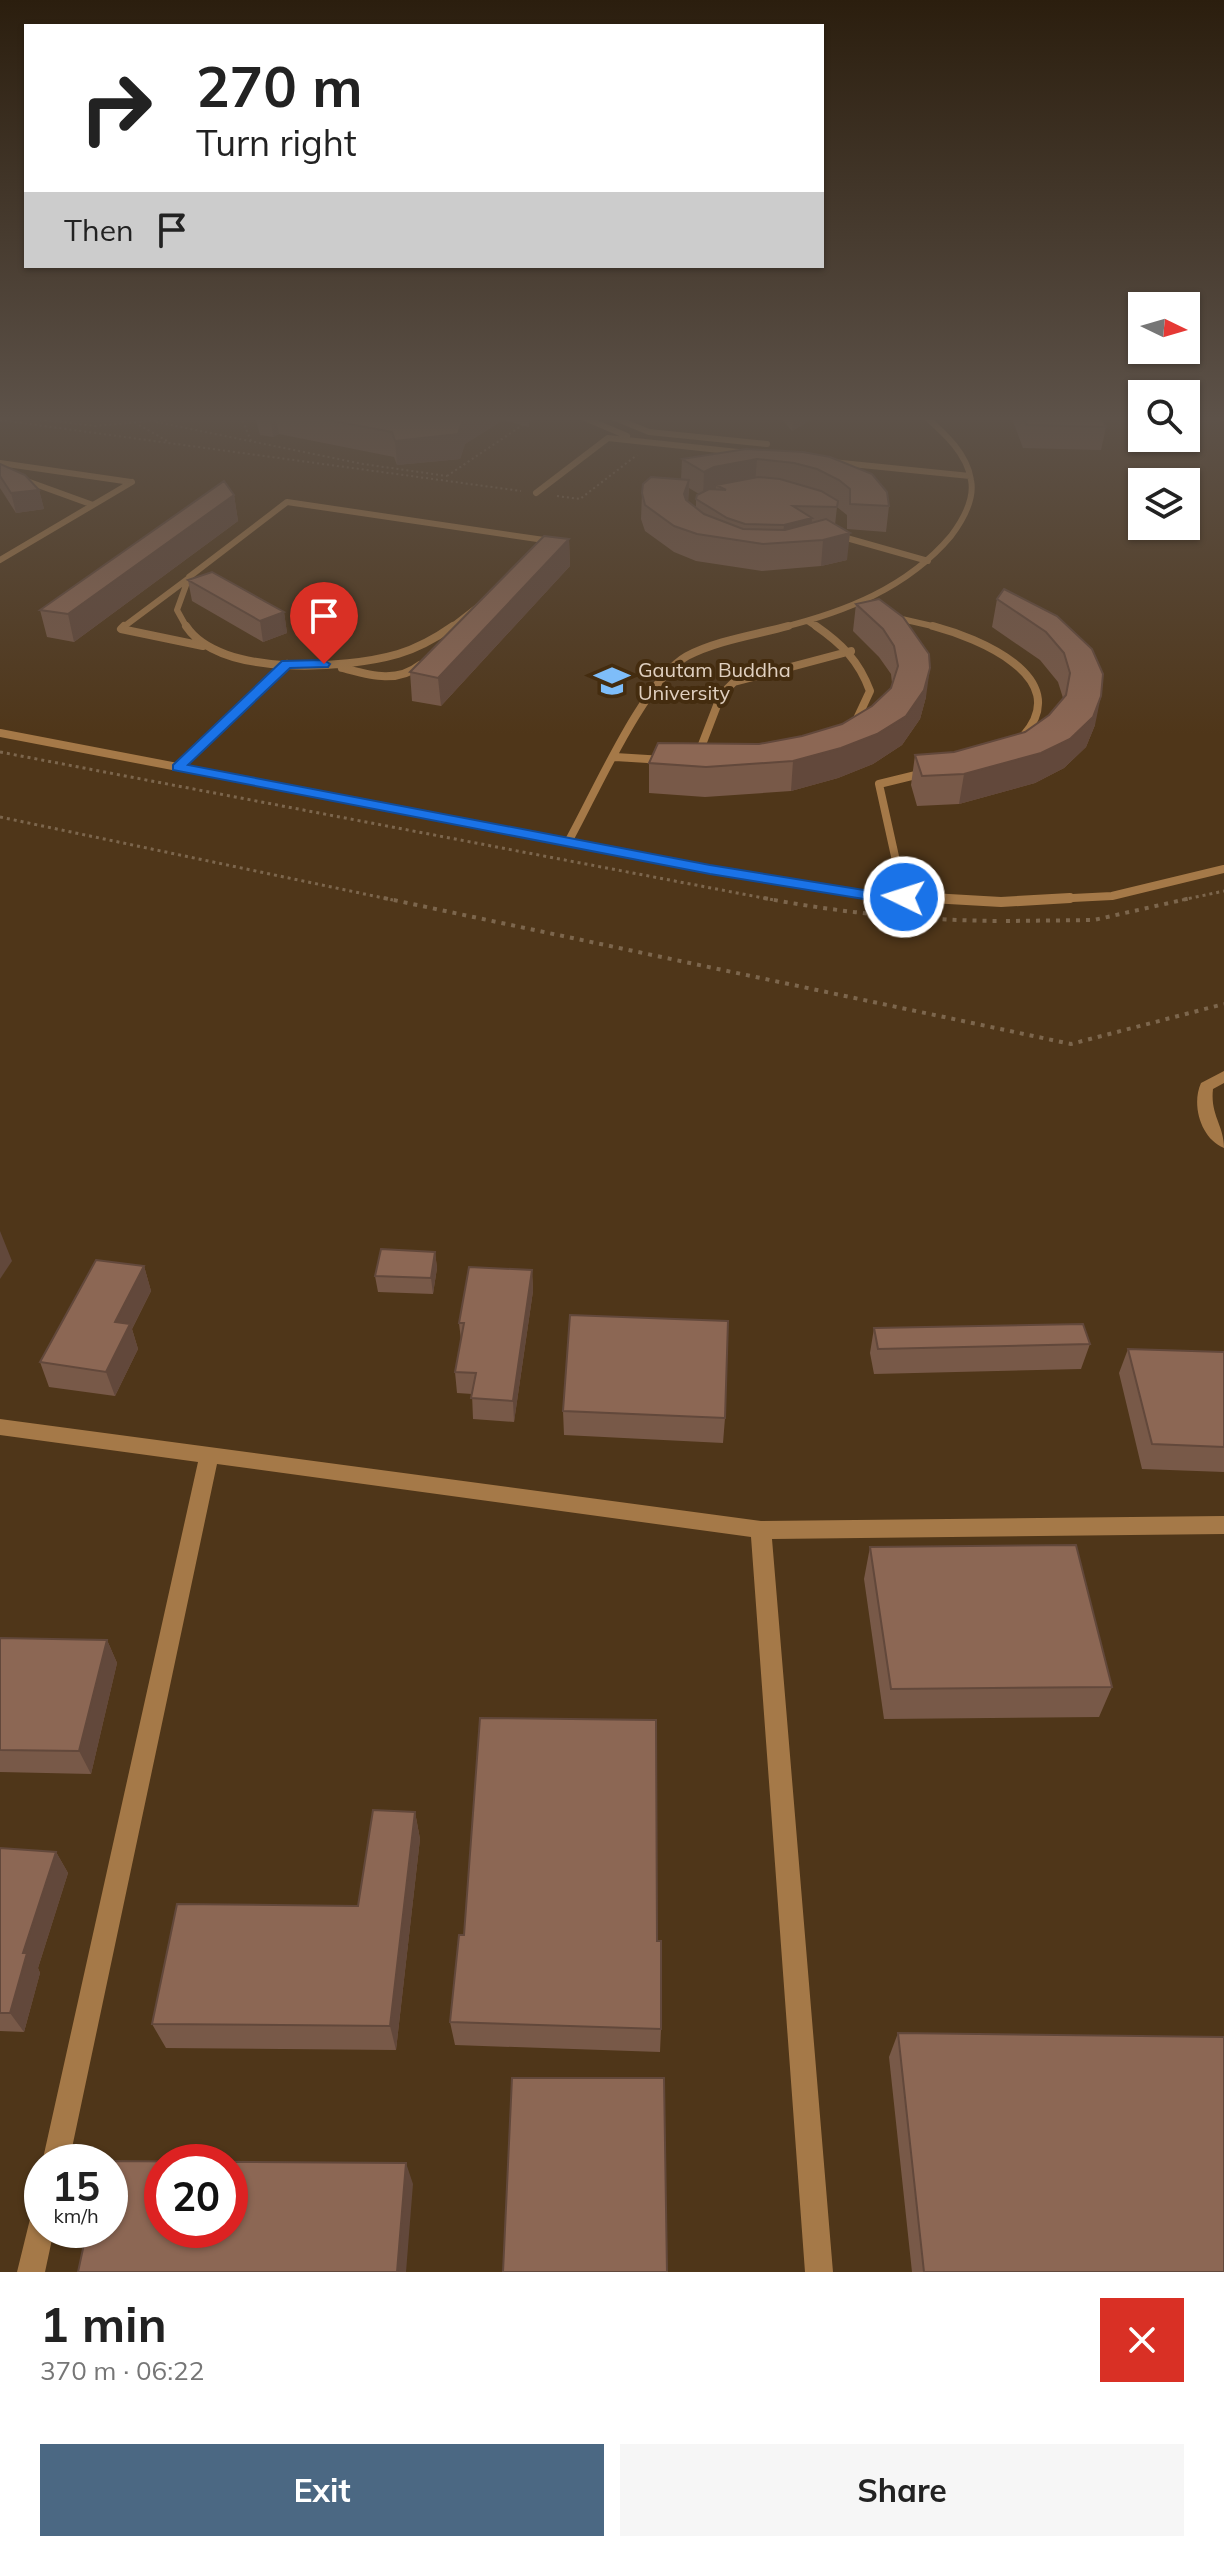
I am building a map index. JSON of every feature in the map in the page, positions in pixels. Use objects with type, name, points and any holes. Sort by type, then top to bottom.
[{"type":"street","points":[[1224,1076],[1206,1087],[1203,1106],[1209,1124],[1224,1142]]},
{"type":"street","points":[[0,1427],[761,1530],[1224,1525]]},
{"type":"street","points":[[59,2144],[209,1456]]},
{"type":"street","points":[[761,1530],[819,2272]]},
{"type":"street","points":[[31,2272],[36,2248]]},
{"type":"lane","points":[[0,560],[65,522]]},
{"type":"lane","points":[[209,647],[121,629],[261,522]]},
{"type":"lane","points":[[324,664],[388,677],[411,674],[544,540],[422,522]]},
{"type":"lane","points":[[568,842],[667,670],[691,653],[809,622],[853,607],[904,579],[940,552],[961,522]]},
{"type":"lane","points":[[828,540],[838,532],[928,561]]},
{"type":"lane","points":[[189,577],[177,610],[193,637],[221,654],[287,664],[358,663],[394,656],[420,647],[468,615]]},
{"type":"lane","points":[[853,607],[868,610]]},
{"type":"lane","points":[[882,614],[954,632],[996,648],[1022,671],[1037,689],[1042,705],[1037,722],[1019,742]]},
{"type":"lane","points":[[809,622],[851,651],[864,671],[870,691],[857,722],[848,729]]},
{"type":"lane","points":[[711,763],[695,763],[721,695],[734,682],[851,651]]},
{"type":"lane","points":[[178,767],[287,664]]},
{"type":"lane","points":[[0,733],[739,874],[870,895],[1001,902],[1112,896],[1224,869]]},
{"type":"lane","points":[[615,757],[668,761]]},
{"type":"lane","points":[[904,897],[879,784],[936,770]]},
{"type":"path","points":[[0,817],[1071,1044],[1224,1004]]},
{"type":"building","points":[[165,522],[196,522],[68,614],[40,610]]},
{"type":"building","points":[[669,522],[725,522],[743,529],[785,530],[815,522],[831,522],[850,533],[823,540],[763,544],[697,534]]},
{"type":"building","points":[[739,522],[796,522],[784,525]]},
{"type":"building","points":[[544,536],[569,539],[438,678],[410,672]]},
{"type":"building","points":[[212,572],[284,612],[260,621],[188,580]]},
{"type":"building","points":[[1004,589],[1057,616],[1092,649],[1103,674],[1101,696],[1093,717],[1070,739],[1041,753],[964,774],[922,776],[915,755],[954,752],[1025,732],[1049,715],[1066,695],[1070,673],[1064,653],[1046,632],[997,599]]},
{"type":"building","points":[[879,599],[903,617],[929,654],[930,668],[924,690],[906,716],[877,734],[793,761],[706,767],[649,763],[658,743],[759,744],[842,724],[872,706],[891,688],[898,666],[894,646],[883,629],[856,604]]},
{"type":"building","points":[[381,1249],[435,1252],[431,1278],[375,1276]]},
{"type":"building","points":[[96,1260],[144,1266],[115,1322],[130,1324],[106,1372],[40,1362]]},
{"type":"building","points":[[469,1267],[532,1270],[513,1401],[471,1398],[476,1373],[455,1372],[464,1323],[459,1323]]},
{"type":"building","points":[[570,1315],[728,1321],[725,1418],[563,1411]]},
{"type":"building","points":[[1083,1324],[1090,1344],[878,1349],[874,1328]]},
{"type":"building","points":[[1128,1349],[1224,1352],[1224,1447],[1152,1444]]},
{"type":"building","points":[[1076,1545],[1112,1687],[891,1689],[870,1547]]},
{"type":"building","points":[[0,1638],[107,1640],[79,1751],[0,1750]]},
{"type":"building","points":[[480,1718],[656,1720],[657,1941],[661,1941],[661,2029],[450,2022],[459,1935],[464,1935]]},
{"type":"building","points":[[373,1810],[415,1812],[390,2026],[152,2024],[177,1904],[358,1906]]},
{"type":"building","points":[[0,1848],[56,1852],[23,1953],[27,1953],[10,2013],[0,2013]]},
{"type":"building","points":[[898,2033],[1224,2037],[1224,2272],[924,2272]]},
{"type":"building","points":[[512,2078],[664,2078],[667,2272],[503,2272]]},
{"type":"building","points":[[128,2161],[144,2161],[144,2248],[248,2248],[248,2162],[406,2163],[397,2272],[78,2272],[83,2248],[128,2248]]},
{"type":"place","name":"Gautam Buddha University","points":[[612,681]]},
{"type":"route","points":[[324,664],[287,664],[178,767],[710,869],[870,895],[904,897]]}]
